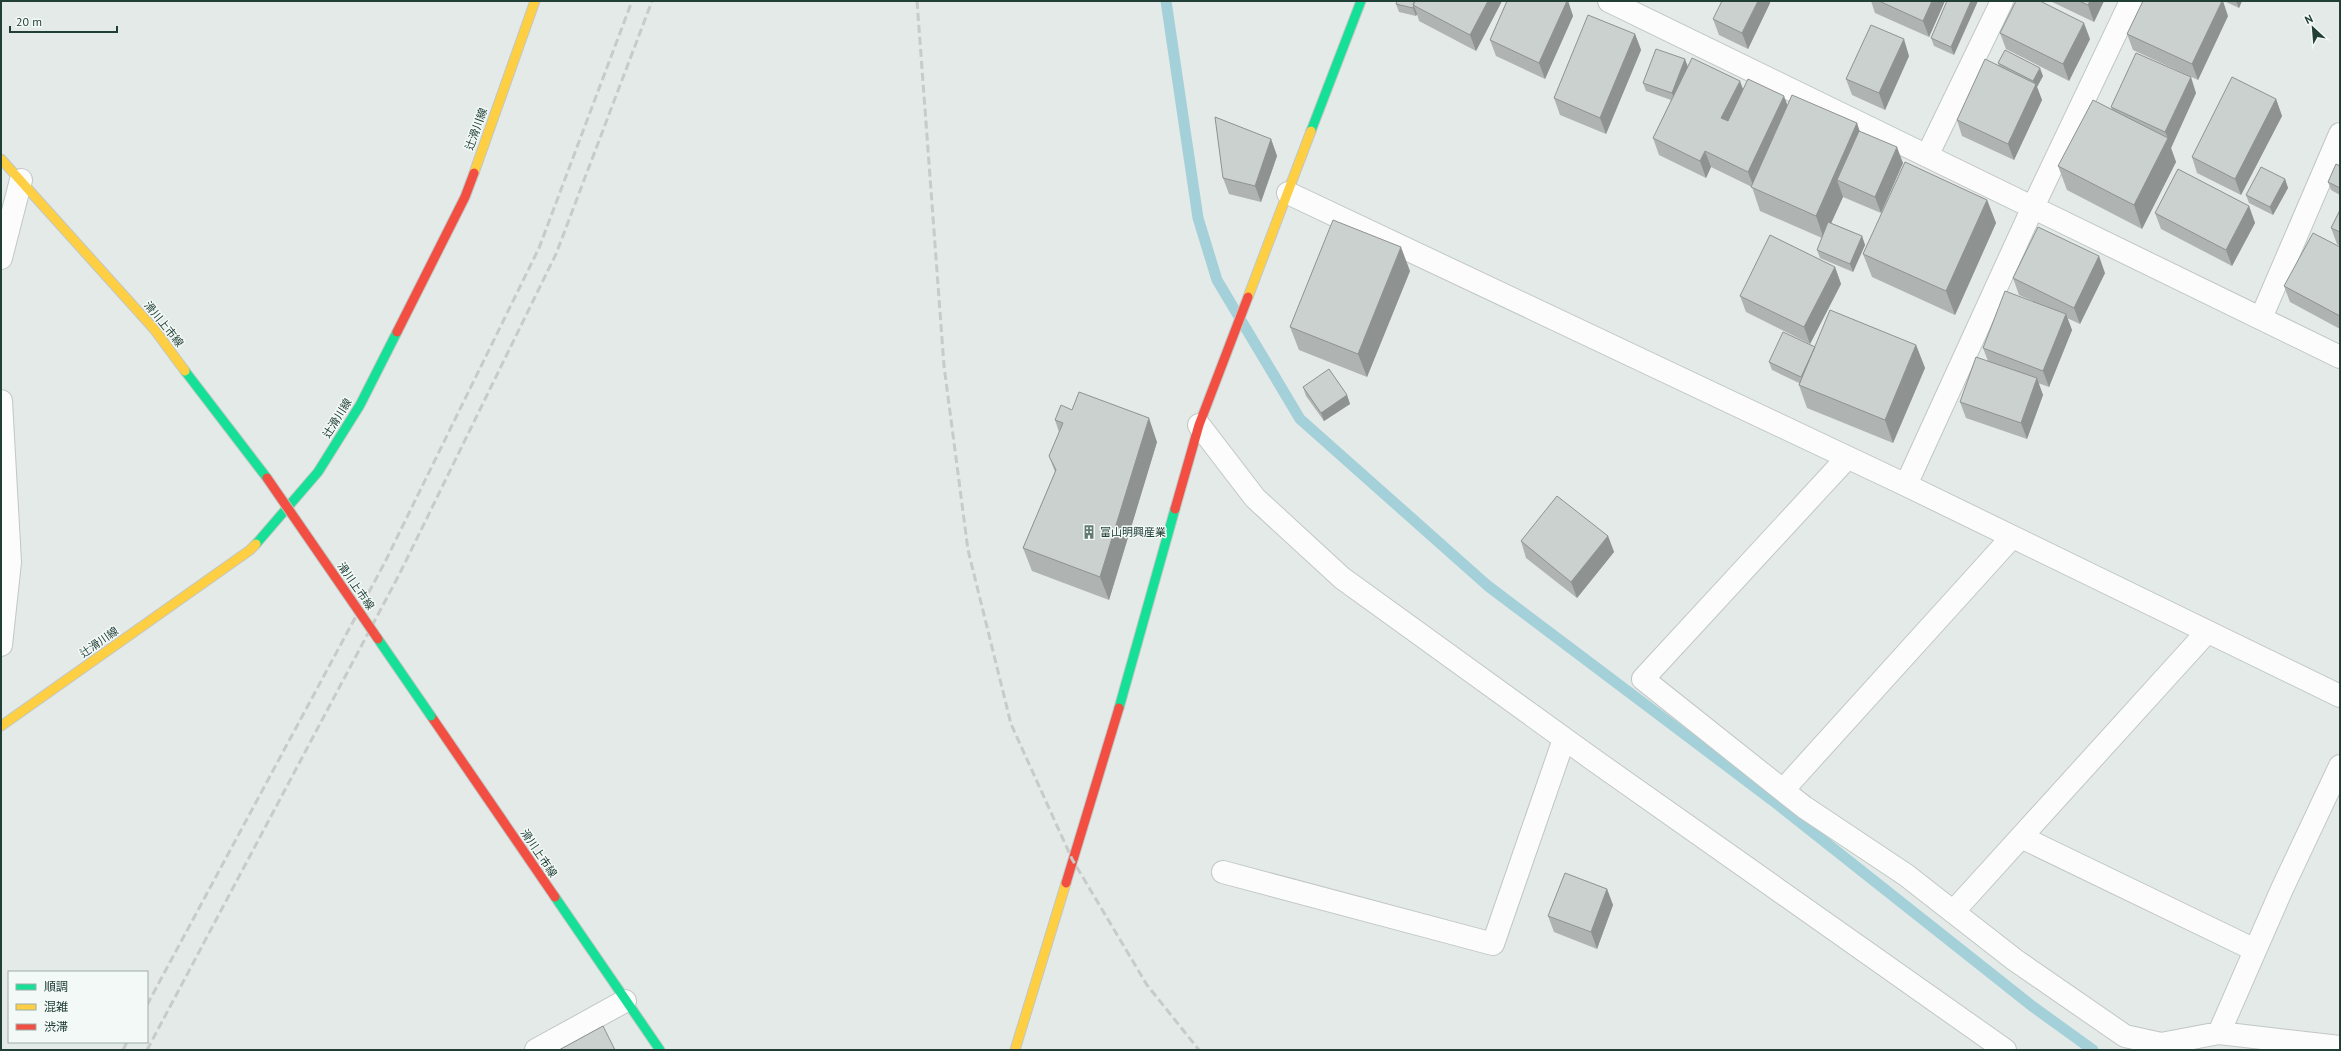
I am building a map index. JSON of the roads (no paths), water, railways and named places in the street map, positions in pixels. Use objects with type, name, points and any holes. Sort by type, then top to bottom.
[{"type":"main road","name":"辻滑川線","points":[[1,726],[250,550],[318,472],[360,405],[465,197],[535,1]]},
{"type":"main road","points":[[1015,1050],[1104,760],[1199,424],[1242,318],[1361,1]]},
{"type":"main road","name":"滑川上市線","points":[[1,159],[154,329],[267,478],[660,1050]]},
{"type":"street","points":[[1610,1],[2340,357]]},
{"type":"street","points":[[1927,156],[2002,1]]},
{"type":"street","points":[[1906,485],[2032,207],[2131,1]]},
{"type":"street","points":[[2261,318],[2340,134]]},
{"type":"street","points":[[1,258],[21,180]]},
{"type":"street","points":[[1288,193],[1906,485],[2340,696]]},
{"type":"street","points":[[1,401],[3,461],[10,562],[1,645]]},
{"type":"street","points":[[1199,424],[1255,498],[1342,578],[1564,739],[2005,1050]]},
{"type":"street","points":[[1847,458],[1643,679],[1804,807],[1906,875],[2015,960],[2124,1036],[2161,1044],[2219,1033],[2340,1046]]},
{"type":"street","points":[[1783,790],[2012,537]]},
{"type":"street","points":[[1953,912],[2207,632]]},
{"type":"street","points":[[1223,872],[1493,944],[1564,739]]},
{"type":"street","points":[[2219,1033],[2255,950],[2340,766]]},
{"type":"street","points":[[2022,837],[2255,950]]},
{"type":"street","points":[[536,1050],[625,1001]]},
{"type":"waterway","points":[[1166,1],[1198,218],[1217,280],[1300,419],[1488,586],[1772,800],[2032,1006],[2093,1050]]},
{"type":"railway","points":[[148,1003],[384,564],[539,248],[632,1]]},
{"type":"railway","points":[[147,1050],[400,573],[556,254],[652,1]]},
{"type":"railway","points":[[917,1],[944,366],[968,550],[1011,724],[1072,859],[1147,985],[1199,1050]]},
{"type":"railway","points":[[123,1050],[126,1043]]},
{"type":"place","name":"富山明興産業","points":[[1089,532]]}]
